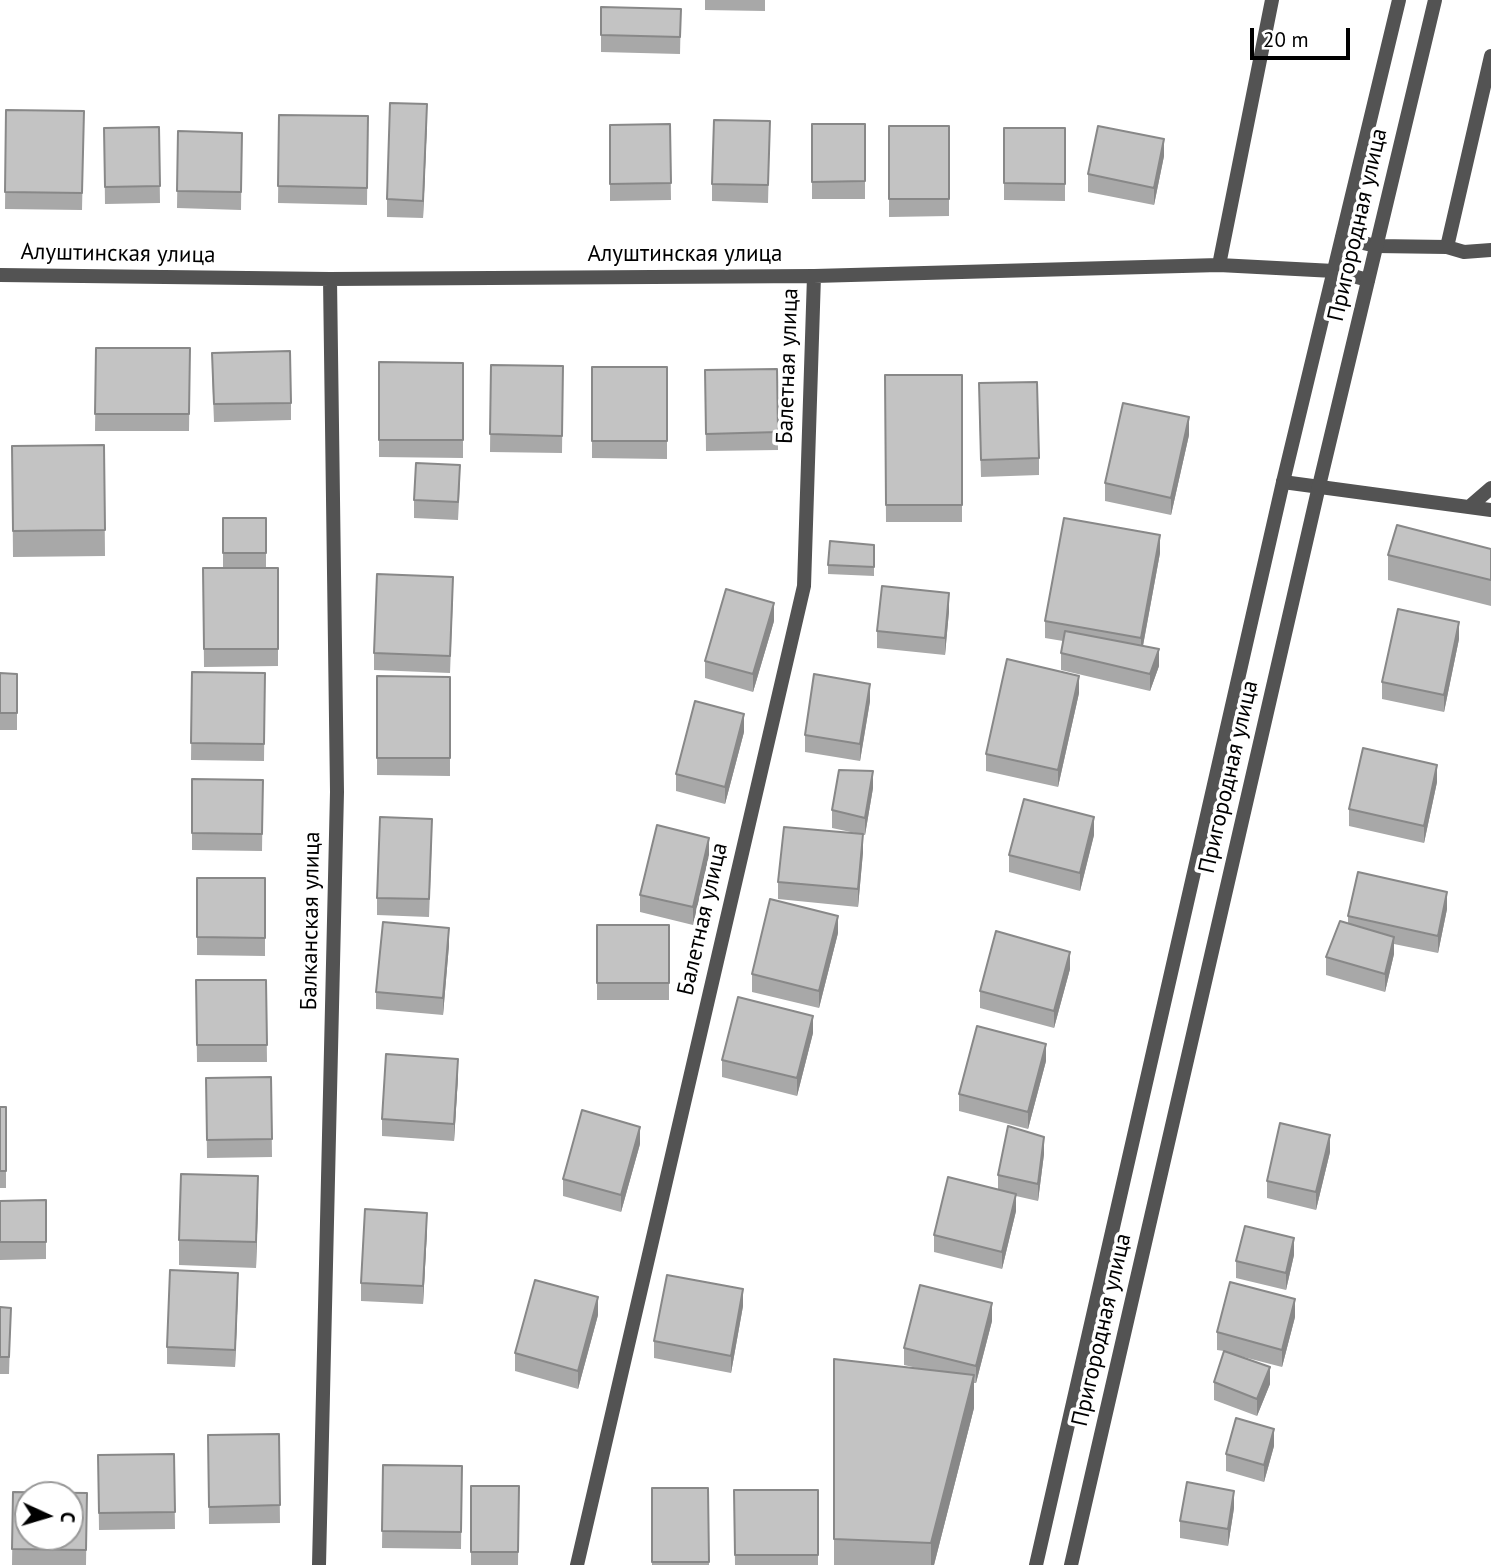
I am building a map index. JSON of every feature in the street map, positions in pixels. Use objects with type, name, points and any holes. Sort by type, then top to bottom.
[{"type":"street","points":[[1219,265],[1272,0]]},
{"type":"street","name":"Пригородная улица","points":[[1036,1565],[1283,482],[1399,0]]},
{"type":"street","name":"Пригородная улица","points":[[1072,1565],[1319,486],[1435,0]]},
{"type":"street","points":[[1447,247],[1491,56]]},
{"type":"street","points":[[1342,238],[1376,246],[1447,247],[1464,252],[1491,250]]},
{"type":"street","name":"Алуштинская улица","points":[[0,275],[330,279],[814,276],[1219,265],[1334,271],[1368,280]]},
{"type":"street","name":"Балетная улица","points":[[578,1565],[804,586],[814,276]]},
{"type":"street","name":"Балканская улица","points":[[319,1565],[337,792],[330,279]]},
{"type":"street","points":[[1283,482],[1491,510]]},
{"type":"street","points":[[1469,507],[1491,488]]},
{"type":"building","points":[[601,7],[681,9],[680,37],[601,35]]},
{"type":"building","points":[[390,103],[427,104],[423,201],[387,199]]},
{"type":"building","points":[[6,110],[84,111],[82,193],[5,192]]},
{"type":"building","points":[[279,115],[368,116],[367,188],[278,186]]},
{"type":"building","points":[[714,120],[770,121],[768,185],[712,184]]},
{"type":"building","points":[[670,124],[671,183],[610,184],[610,125]]},
{"type":"building","points":[[812,124],[865,124],[865,181],[812,182]]},
{"type":"building","points":[[889,126],[949,126],[949,199],[889,199]]},
{"type":"building","points":[[1098,126],[1164,139],[1154,188],[1088,174]]},
{"type":"building","points":[[159,127],[160,186],[105,187],[104,128]]},
{"type":"building","points":[[1004,128],[1065,128],[1065,184],[1004,183]]},
{"type":"building","points":[[178,131],[242,133],[241,192],[177,191]]},
{"type":"building","points":[[96,348],[190,348],[189,414],[95,414]]},
{"type":"building","points":[[290,351],[291,403],[214,404],[212,353]]},
{"type":"building","points":[[379,362],[463,363],[463,440],[379,440]]},
{"type":"building","points":[[491,365],[563,366],[562,436],[490,434]]},
{"type":"building","points":[[592,367],[667,367],[667,441],[592,441]]},
{"type":"building","points":[[777,369],[778,432],[706,434],[705,370]]},
{"type":"building","points":[[885,375],[962,375],[962,505],[886,505]]},
{"type":"building","points":[[1037,382],[1039,458],[981,460],[979,383]]},
{"type":"building","points":[[1123,403],[1189,417],[1171,498],[1105,483]]},
{"type":"building","points":[[104,445],[105,530],[13,531],[12,446]]},
{"type":"building","points":[[416,463],[460,465],[458,502],[414,500]]},
{"type":"building","points":[[223,518],[266,518],[266,553],[223,553]]},
{"type":"building","points":[[1064,518],[1160,535],[1141,638],[1045,621]]},
{"type":"building","points":[[1397,525],[1491,549],[1491,580],[1388,555]]},
{"type":"building","points":[[830,541],[874,545],[874,567],[828,565]]},
{"type":"building","points":[[203,568],[278,568],[278,649],[204,649]]},
{"type":"building","points":[[377,574],[453,577],[450,656],[374,653]]},
{"type":"building","points":[[882,586],[949,593],[945,638],[877,631]]},
{"type":"building","points":[[726,589],[774,603],[753,674],[705,661]]},
{"type":"building","points":[[1398,609],[1459,622],[1444,695],[1382,682]]},
{"type":"building","points":[[1065,631],[1159,649],[1150,674],[1061,653]]},
{"type":"building","points":[[1007,659],[1079,676],[1058,770],[986,754]]},
{"type":"building","points":[[192,672],[265,673],[264,744],[191,743]]},
{"type":"building","points":[[0,673],[17,674],[17,713],[0,713]]},
{"type":"building","points":[[814,674],[870,684],[860,744],[805,735]]},
{"type":"building","points":[[377,676],[450,677],[450,758],[377,758]]},
{"type":"building","points":[[695,701],[744,714],[725,787],[676,774]]},
{"type":"building","points":[[1363,748],[1437,765],[1424,826],[1349,809]]},
{"type":"building","points":[[839,770],[873,771],[865,818],[832,810]]},
{"type":"building","points":[[192,779],[263,780],[262,834],[192,833]]},
{"type":"building","points":[[1024,799],[1094,817],[1080,873],[1009,855]]},
{"type":"building","points":[[380,817],[432,819],[429,899],[377,898]]},
{"type":"building","points":[[657,825],[709,838],[693,907],[640,895]]},
{"type":"building","points":[[784,827],[863,834],[858,889],[778,882]]},
{"type":"building","points":[[1358,872],[1447,892],[1438,936],[1348,916]]},
{"type":"building","points":[[197,878],[265,878],[265,938],[197,937]]},
{"type":"building","points":[[770,899],[838,916],[819,991],[752,974]]},
{"type":"building","points":[[1340,921],[1394,937],[1385,974],[1326,957]]},
{"type":"building","points":[[383,922],[449,928],[443,998],[376,992]]},
{"type":"building","points":[[597,925],[669,925],[669,983],[597,983]]},
{"type":"building","points":[[996,931],[1070,952],[1054,1011],[980,991]]},
{"type":"building","points":[[196,980],[266,980],[267,1045],[197,1045]]},
{"type":"building","points":[[738,997],[813,1016],[797,1078],[722,1060]]},
{"type":"building","points":[[977,1026],[1046,1044],[1028,1112],[959,1094]]},
{"type":"building","points":[[386,1054],[458,1059],[454,1124],[382,1119]]},
{"type":"building","points":[[271,1077],[272,1139],[207,1140],[206,1078]]},
{"type":"building","points":[[0,1107],[6,1107],[6,1171],[0,1171]]},
{"type":"building","points":[[582,1110],[640,1127],[621,1195],[563,1179]]},
{"type":"building","points":[[1280,1123],[1330,1135],[1316,1192],[1267,1181]]},
{"type":"building","points":[[1008,1126],[1044,1137],[1038,1184],[998,1175]]},
{"type":"building","points":[[181,1174],[258,1176],[256,1242],[179,1240]]},
{"type":"building","points":[[948,1177],[1016,1194],[1002,1252],[934,1235]]},
{"type":"building","points":[[46,1200],[46,1242],[0,1242],[0,1201]]},
{"type":"building","points":[[365,1209],[427,1213],[423,1286],[361,1283]]},
{"type":"building","points":[[1245,1226],[1294,1238],[1286,1273],[1236,1261]]},
{"type":"building","points":[[170,1270],[238,1273],[235,1350],[167,1347]]},
{"type":"building","points":[[667,1275],[743,1289],[731,1356],[654,1341]]},
{"type":"building","points":[[535,1280],[598,1297],[578,1371],[515,1353]]},
{"type":"building","points":[[1230,1282],[1295,1299],[1282,1350],[1217,1332]]},
{"type":"building","points":[[920,1285],[992,1303],[976,1366],[904,1348]]},
{"type":"building","points":[[0,1307],[11,1308],[9,1357],[0,1357]]},
{"type":"building","points":[[1224,1351],[1270,1367],[1257,1399],[1214,1382]]},
{"type":"building","points":[[834,1359],[974,1375],[931,1543],[834,1539]]},
{"type":"building","points":[[1236,1418],[1274,1429],[1264,1465],[1226,1454]]},
{"type":"building","points":[[279,1434],[280,1505],[209,1507],[208,1435]]},
{"type":"building","points":[[174,1454],[175,1512],[99,1513],[98,1455]]},
{"type":"building","points":[[383,1465],[462,1466],[461,1532],[382,1531]]},
{"type":"building","points":[[1187,1482],[1234,1491],[1228,1529],[1180,1521]]},
{"type":"building","points":[[471,1486],[519,1486],[518,1552],[471,1552]]},
{"type":"building","points":[[652,1488],[708,1488],[709,1562],[652,1562]]},
{"type":"building","points":[[734,1490],[818,1490],[818,1555],[735,1555]]},
{"type":"building","points":[[13,1492],[14,1492],[12,1549]]},
{"type":"building","points":[[84,1493],[87,1493],[84,1550]]}]
